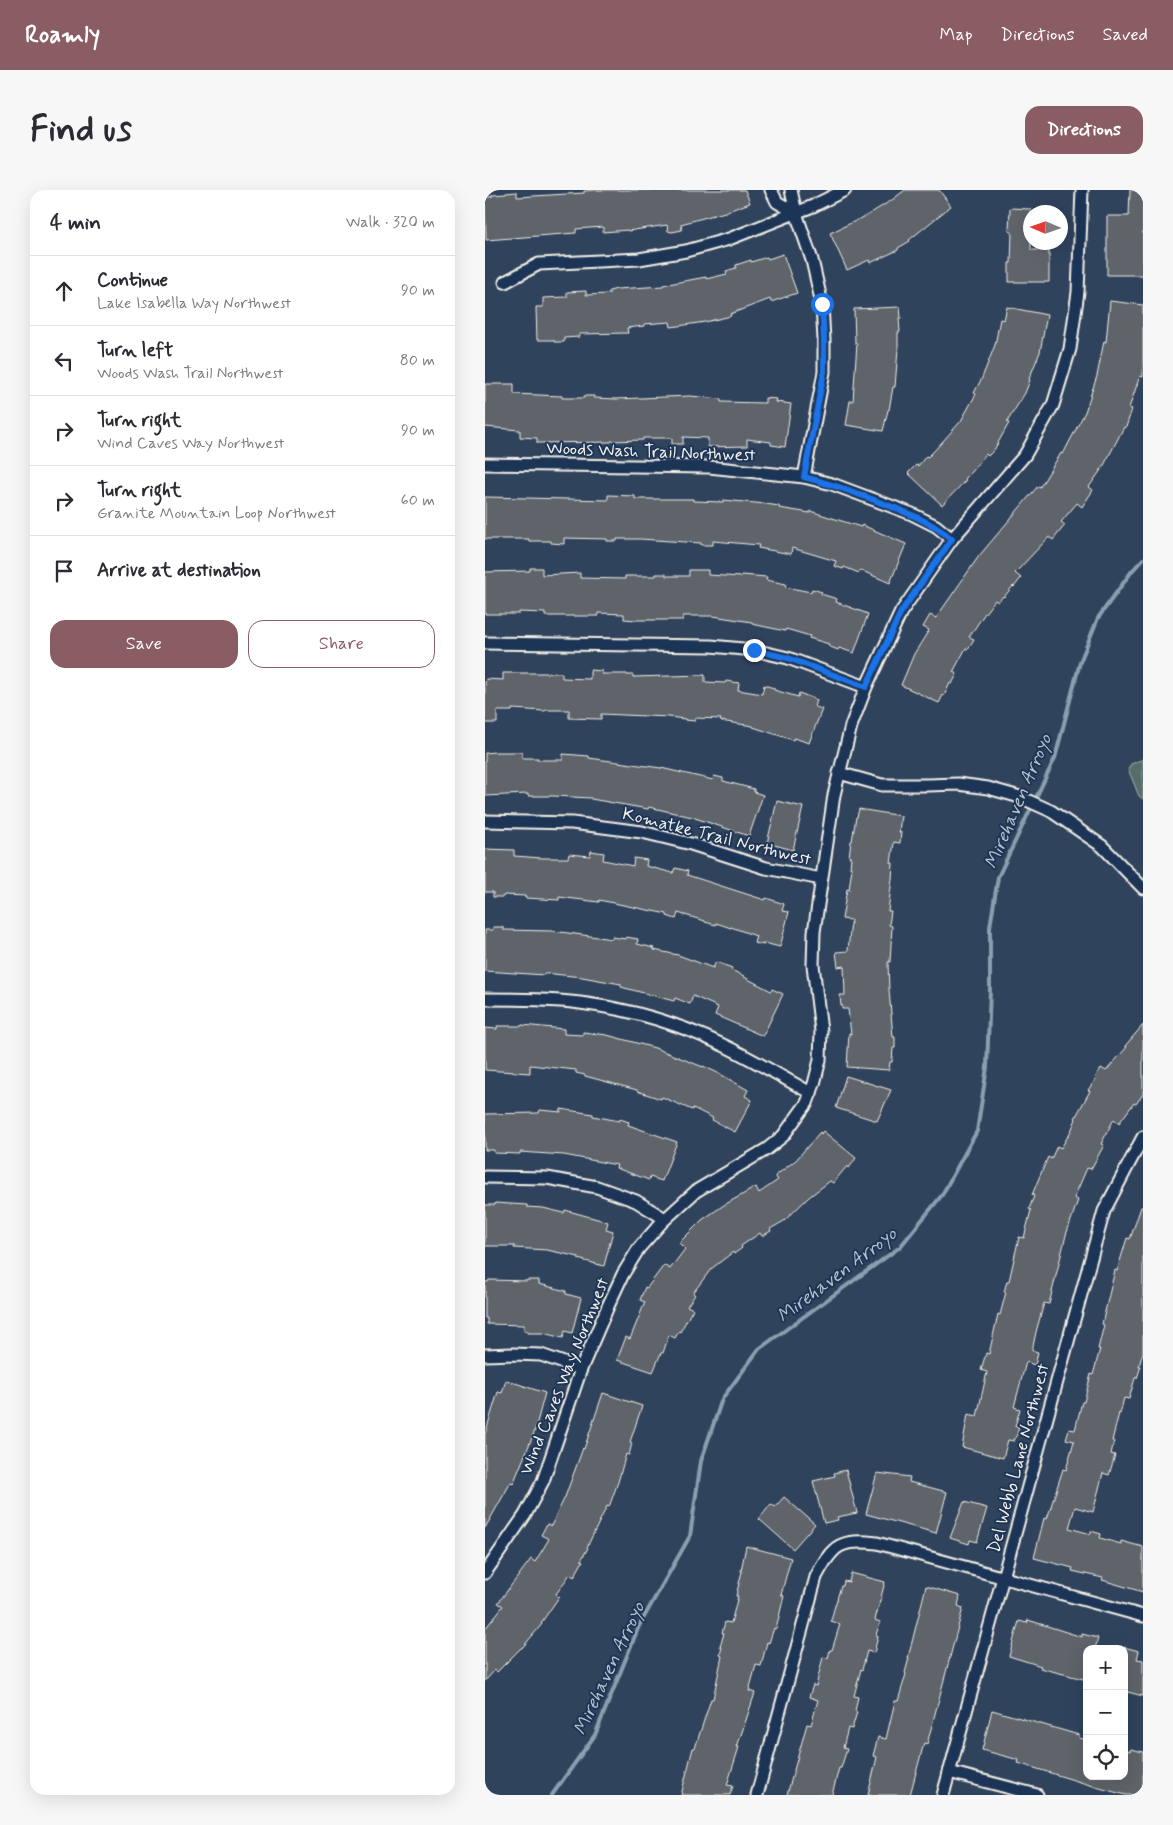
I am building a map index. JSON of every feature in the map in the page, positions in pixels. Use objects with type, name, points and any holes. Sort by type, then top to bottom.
[{"type":"street","points":[[771,190],[777,202],[796,213]]},
{"type":"street","points":[[791,190],[796,213],[813,260],[822,304],[824,340],[824,372],[804,477]]},
{"type":"street","points":[[505,282],[539,264],[639,259],[686,251],[729,239],[796,213],[845,190]]},
{"type":"street","name":"Wind Caves Way Northwest","points":[[485,1573],[525,1515],[543,1480],[581,1370],[623,1274],[639,1248],[665,1219],[696,1191],[767,1149],[783,1136],[807,1103],[820,1060],[821,1031],[813,965],[821,879],[834,795],[851,726],[866,687],[901,612],[952,539],[1025,455],[1053,405],[1070,349],[1078,292],[1082,190]]},
{"type":"street","name":"Woods Wash Trail Northwest","points":[[485,464],[709,467],[804,477],[832,484],[912,514],[936,526],[952,539]]},
{"type":"street","points":[[485,643],[711,646],[754,650],[788,658],[866,687]]},
{"type":"street","points":[[839,773],[882,785],[928,786],[958,784],[988,788],[1020,797],[1051,811],[1102,846],[1143,888]]},
{"type":"street","name":"Komatke Trail Northwest","points":[[485,821],[572,823],[642,832],[691,844],[766,868],[821,879]]},
{"type":"street","points":[[485,999],[550,1000],[581,1003],[639,1015],[672,1025],[723,1045],[811,1093]]},
{"type":"street","name":"Del Webb Lane Northwest","points":[[943,1795],[1104,1211],[1143,1137]]},
{"type":"street","points":[[485,1177],[547,1178],[597,1188],[636,1201],[665,1219]]},
{"type":"street","points":[[485,1355],[541,1355],[581,1370]]},
{"type":"street","points":[[757,1795],[816,1576],[823,1562],[833,1550],[842,1544],[856,1541],[877,1543],[1143,1616]]},
{"type":"street","points":[[949,1772],[1037,1795]]},
{"type":"green space","points":[[1143,759],[1143,799],[1139,796],[1128,769],[1131,764]]},
{"type":"building","points":[[745,190],[750,203],[681,224],[682,230],[672,232],[668,231],[667,225],[628,231],[603,232],[603,227],[576,229],[576,233],[486,240],[485,197],[517,192],[517,197],[584,193],[584,191]]},
{"type":"building","points":[[905,190],[939,190],[951,206],[910,241],[898,248],[898,250],[870,263],[869,260],[847,270],[830,233],[866,216]]},
{"type":"building","points":[[1130,190],[1143,190],[1143,275],[1107,275],[1107,216],[1129,216]]},
{"type":"building","points":[[1010,208],[1023,209],[1023,250],[1049,250],[1049,282],[1009,282],[1012,232],[1009,231]]},
{"type":"building","points":[[783,254],[797,293],[771,302],[770,299],[730,314],[731,316],[705,322],[671,327],[670,322],[644,324],[644,326],[627,328],[628,333],[579,334],[579,337],[564,338],[564,342],[537,340],[536,307],[543,307],[543,298],[567,297],[567,292],[586,291],[586,295],[609,294],[609,291],[617,289],[663,286],[706,277],[706,279],[727,274],[726,271],[736,268],[736,265],[751,260],[751,262],[767,257],[768,259]]},
{"type":"building","points":[[1110,301],[1143,305],[1143,377],[1140,376],[1129,408],[1132,409],[1126,427],[1124,427],[1103,467],[1089,487],[1093,490],[1082,507],[1077,503],[1061,522],[1065,525],[1053,540],[1049,537],[1015,573],[1021,578],[1014,587],[998,602],[995,600],[985,613],[969,637],[974,639],[968,649],[966,648],[953,672],[957,674],[939,703],[901,685],[914,654],[929,630],[923,627],[930,615],[936,618],[979,556],[1038,486],[1040,487],[1061,453],[1063,454],[1085,412],[1097,376],[1104,341],[1106,342]]},
{"type":"building","points":[[900,307],[901,318],[899,318],[900,332],[898,332],[895,387],[893,387],[883,431],[846,425],[850,401],[853,401],[857,343],[855,343],[854,309]]},
{"type":"building","points":[[1007,307],[1047,315],[1040,352],[1025,393],[1007,422],[1009,423],[994,450],[988,456],[986,454],[966,480],[942,505],[908,473],[916,465],[918,466],[926,456],[928,457],[961,421],[976,394],[974,393],[995,345],[1000,319],[1004,320]]},
{"type":"building","points":[[485,384],[514,384],[514,394],[562,396],[562,398],[594,396],[594,398],[616,399],[690,396],[721,399],[721,402],[765,403],[765,398],[777,399],[776,402],[791,404],[785,447],[771,445],[771,442],[747,439],[747,446],[708,447],[708,438],[683,437],[683,444],[672,444],[672,438],[643,438],[643,440],[611,442],[537,443],[537,438],[520,437],[520,430],[485,427]]},
{"type":"building","points":[[608,495],[635,496],[635,499],[693,499],[693,501],[723,502],[723,500],[766,504],[810,513],[810,511],[861,527],[862,525],[906,544],[890,583],[860,570],[859,573],[844,567],[843,569],[834,566],[836,561],[792,548],[791,554],[758,548],[759,545],[713,541],[713,545],[701,545],[701,543],[640,539],[607,541],[607,539],[564,538],[564,544],[551,543],[551,541],[529,541],[529,539],[485,539],[485,497],[608,500]]},
{"type":"building","points":[[530,568],[542,568],[542,575],[580,573],[580,578],[625,579],[625,576],[656,576],[656,574],[689,576],[689,570],[708,570],[708,575],[767,577],[766,580],[786,584],[785,587],[811,592],[812,589],[822,592],[821,594],[837,599],[836,602],[868,614],[854,653],[839,648],[838,650],[828,646],[829,644],[809,638],[810,636],[786,629],[785,631],[752,624],[752,622],[713,616],[683,616],[683,620],[636,620],[624,619],[624,614],[598,613],[598,616],[545,616],[545,613],[519,612],[519,614],[485,614],[485,572],[530,571]]},
{"type":"building","points":[[590,670],[602,671],[602,674],[627,674],[633,675],[633,677],[705,675],[705,682],[725,683],[726,681],[739,683],[738,690],[762,694],[764,685],[798,697],[799,693],[817,700],[815,707],[822,709],[809,743],[794,738],[793,740],[753,726],[720,721],[721,719],[695,718],[695,721],[669,717],[601,714],[601,719],[569,718],[569,710],[512,709],[512,711],[497,711],[497,723],[485,723],[486,679],[503,680],[503,673],[562,673],[562,678],[590,679]]},
{"type":"building","points":[[522,752],[522,758],[538,758],[538,760],[563,760],[563,754],[589,756],[589,758],[661,768],[713,780],[714,776],[723,778],[723,781],[754,789],[754,792],[763,795],[749,836],[692,817],[649,807],[648,809],[591,798],[528,796],[528,794],[485,796],[485,753]]},
{"type":"building","points":[[777,801],[803,807],[793,850],[767,843]]},
{"type":"building","points":[[859,809],[901,816],[900,843],[894,842],[891,863],[893,863],[888,911],[891,911],[889,925],[892,926],[890,962],[888,962],[889,990],[893,1037],[895,1037],[895,1048],[893,1048],[892,1062],[890,1062],[889,1070],[847,1067],[849,1033],[851,1034],[848,1009],[842,1009],[841,1006],[840,995],[845,995],[844,966],[838,967],[836,952],[848,951],[851,920],[842,919],[852,868],[850,868],[851,857],[849,857],[851,841]]},
{"type":"building","points":[[485,849],[514,850],[514,856],[542,858],[568,858],[569,854],[590,856],[591,851],[604,853],[603,860],[633,866],[634,858],[647,860],[646,866],[673,873],[675,868],[688,871],[687,875],[765,900],[766,898],[784,904],[782,911],[789,912],[780,947],[764,943],[764,945],[754,943],[756,936],[731,927],[716,923],[716,925],[678,913],[676,919],[667,916],[667,914],[599,900],[599,902],[559,897],[559,900],[504,895],[503,897],[493,897],[493,892],[485,892]]},
{"type":"building","points":[[493,927],[503,927],[503,930],[553,931],[612,939],[612,937],[626,939],[626,937],[638,939],[637,944],[654,948],[654,950],[678,955],[713,968],[716,962],[732,968],[731,970],[771,991],[772,989],[783,994],[763,1036],[715,1015],[718,1007],[693,996],[690,1004],[675,998],[674,1001],[621,987],[621,984],[582,977],[544,973],[544,975],[485,971],[485,930],[493,930]]},
{"type":"building","points":[[522,1025],[564,1029],[564,1034],[583,1035],[583,1032],[607,1035],[655,1048],[720,1074],[748,1090],[745,1096],[752,1100],[735,1132],[693,1108],[692,1110],[662,1097],[661,1099],[637,1090],[585,1076],[576,1073],[576,1070],[530,1065],[530,1073],[485,1070],[485,1028],[497,1029],[497,1026]]},
{"type":"building","points":[[1143,1025],[1143,1094],[1119,1123],[1114,1119],[1101,1144],[1104,1145],[1091,1169],[1087,1168],[1074,1198],[1078,1200],[1066,1235],[1049,1304],[1044,1303],[1036,1332],[1032,1351],[1038,1352],[1035,1365],[1026,1362],[1014,1407],[1020,1409],[1015,1426],[1019,1427],[1016,1438],[1014,1441],[1008,1440],[1003,1458],[962,1447],[968,1414],[977,1416],[987,1372],[981,1370],[986,1353],[989,1354],[1019,1237],[1024,1238],[1031,1210],[1029,1209],[1034,1196],[1032,1195],[1048,1157],[1051,1159],[1057,1146],[1061,1148],[1090,1091],[1088,1090],[1101,1068],[1106,1071]]},
{"type":"building","points":[[846,1076],[891,1090],[877,1121],[836,1108]]},
{"type":"building","points":[[561,1109],[593,1114],[593,1116],[619,1121],[620,1119],[629,1122],[628,1125],[677,1142],[662,1181],[650,1177],[649,1180],[616,1168],[617,1165],[564,1155],[520,1152],[520,1154],[494,1153],[494,1150],[485,1150],[485,1114],[539,1113],[540,1110],[561,1112]]},
{"type":"building","points":[[823,1131],[856,1158],[849,1168],[847,1166],[833,1183],[830,1181],[809,1197],[784,1221],[770,1229],[771,1231],[762,1236],[760,1233],[741,1246],[742,1248],[734,1254],[733,1252],[711,1269],[693,1293],[695,1295],[687,1306],[693,1309],[680,1332],[675,1338],[669,1335],[663,1353],[661,1353],[653,1372],[617,1360],[626,1337],[630,1339],[645,1302],[640,1300],[645,1287],[647,1288],[664,1265],[670,1269],[685,1249],[679,1243],[702,1220],[724,1205],[756,1187],[759,1193],[778,1180],[775,1176],[796,1160],[820,1132],[821,1134]]},
{"type":"building","points":[[495,1203],[527,1205],[527,1207],[543,1208],[564,1213],[565,1210],[608,1222],[606,1229],[613,1231],[604,1266],[578,1259],[579,1257],[547,1250],[514,1248],[515,1246],[485,1246],[485,1205],[495,1205]]},
{"type":"building","points":[[1141,1207],[1143,1207],[1143,1352],[1139,1366],[1141,1366],[1137,1378],[1135,1378],[1129,1399],[1124,1398],[1119,1413],[1112,1441],[1114,1441],[1111,1454],[1115,1455],[1109,1475],[1103,1473],[1093,1512],[1075,1507],[1069,1528],[1091,1534],[1091,1531],[1101,1534],[1100,1538],[1121,1544],[1121,1541],[1143,1547],[1143,1592],[1102,1580],[1103,1578],[1072,1571],[1073,1568],[1034,1558],[1044,1518],[1047,1519],[1063,1469],[1066,1470],[1074,1441],[1066,1439],[1069,1429],[1075,1430],[1091,1374],[1093,1375],[1100,1349],[1098,1349],[1104,1325],[1102,1324],[1115,1270],[1117,1271],[1127,1238],[1130,1239]]},
{"type":"building","points":[[489,1280],[539,1280],[539,1284],[566,1291],[566,1294],[581,1298],[572,1333],[565,1331],[563,1338],[543,1333],[528,1333],[528,1331],[524,1331],[524,1325],[487,1324],[487,1318],[485,1318],[485,1282]]},
{"type":"building","points":[[506,1380],[545,1393],[534,1433],[513,1484],[511,1482],[485,1528],[485,1434],[498,1392],[502,1393]]},
{"type":"building","points":[[603,1393],[642,1406],[630,1442],[632,1443],[629,1455],[626,1454],[609,1507],[607,1506],[574,1577],[570,1574],[556,1594],[559,1597],[542,1624],[522,1648],[497,1672],[495,1670],[485,1681],[485,1629],[503,1606],[498,1603],[531,1559],[535,1562],[549,1539],[541,1535],[547,1524],[551,1526],[565,1497]]},
{"type":"building","points":[[846,1470],[857,1513],[837,1517],[838,1520],[824,1523],[813,1481],[835,1476],[834,1473]]},
{"type":"building","points":[[877,1473],[910,1477],[909,1482],[947,1492],[936,1533],[866,1514]]},
{"type":"building","points":[[784,1497],[815,1524],[793,1549],[759,1519],[771,1504],[775,1507]]},
{"type":"building","points":[[964,1502],[987,1508],[977,1542],[970,1540],[969,1544],[950,1538]]},
{"type":"building","points":[[746,1546],[791,1558],[781,1595],[784,1596],[776,1629],[774,1628],[769,1643],[767,1642],[761,1666],[756,1665],[749,1691],[755,1693],[727,1785],[733,1786],[730,1795],[681,1795],[693,1748],[695,1748],[711,1699],[713,1699],[722,1656],[720,1655],[722,1647],[720,1647],[724,1633],[722,1633],[725,1622],[731,1623],[738,1596],[736,1596]]},
{"type":"building","points":[[851,1573],[885,1582],[875,1620],[880,1622],[876,1635],[878,1636],[874,1653],[867,1651],[861,1669],[854,1696],[858,1697],[855,1711],[857,1712],[852,1729],[848,1728],[843,1748],[847,1749],[841,1768],[839,1768],[832,1795],[787,1795],[807,1724],[811,1725],[818,1700],[809,1697],[813,1685],[816,1686],[823,1657],[828,1658],[830,1650],[832,1650],[840,1624],[831,1621],[834,1609],[841,1586],[843,1586],[844,1581],[849,1582]]},
{"type":"building","points":[[926,1586],[960,1596],[958,1606],[963,1608],[927,1744],[924,1743],[910,1795],[868,1795],[877,1757],[873,1756],[878,1737],[886,1739],[895,1701],[898,1701],[906,1674],[908,1658]]},
{"type":"building","points":[[1028,1620],[1082,1637],[1082,1634],[1098,1638],[1096,1645],[1083,1645],[1083,1679],[1040,1668],[1041,1666],[1009,1656],[1019,1621],[1027,1623]]},
{"type":"building","points":[[1128,1648],[1139,1651],[1137,1659],[1143,1660],[1143,1696],[1128,1692]]},
{"type":"building","points":[[992,1710],[1079,1735],[1079,1738],[1083,1739],[1083,1780],[1128,1780],[1128,1751],[1131,1749],[1143,1752],[1143,1795],[1126,1795],[1103,1789],[1018,1763],[1019,1760],[982,1750]]},
{"type":"waterway","name":"Mirehaven Arroyo","points":[[552,1795],[595,1735],[639,1626],[690,1536],[701,1461],[722,1399],[759,1349],[900,1247],[942,1195],[977,1131],[987,1067],[990,927],[998,877],[1055,758],[1080,662],[1098,618],[1143,559]]},
{"type":"route","points":[[754,650],[788,658],[866,687],[901,612],[952,539],[936,526],[912,514],[832,484],[804,477],[824,372],[822,304]]}]
